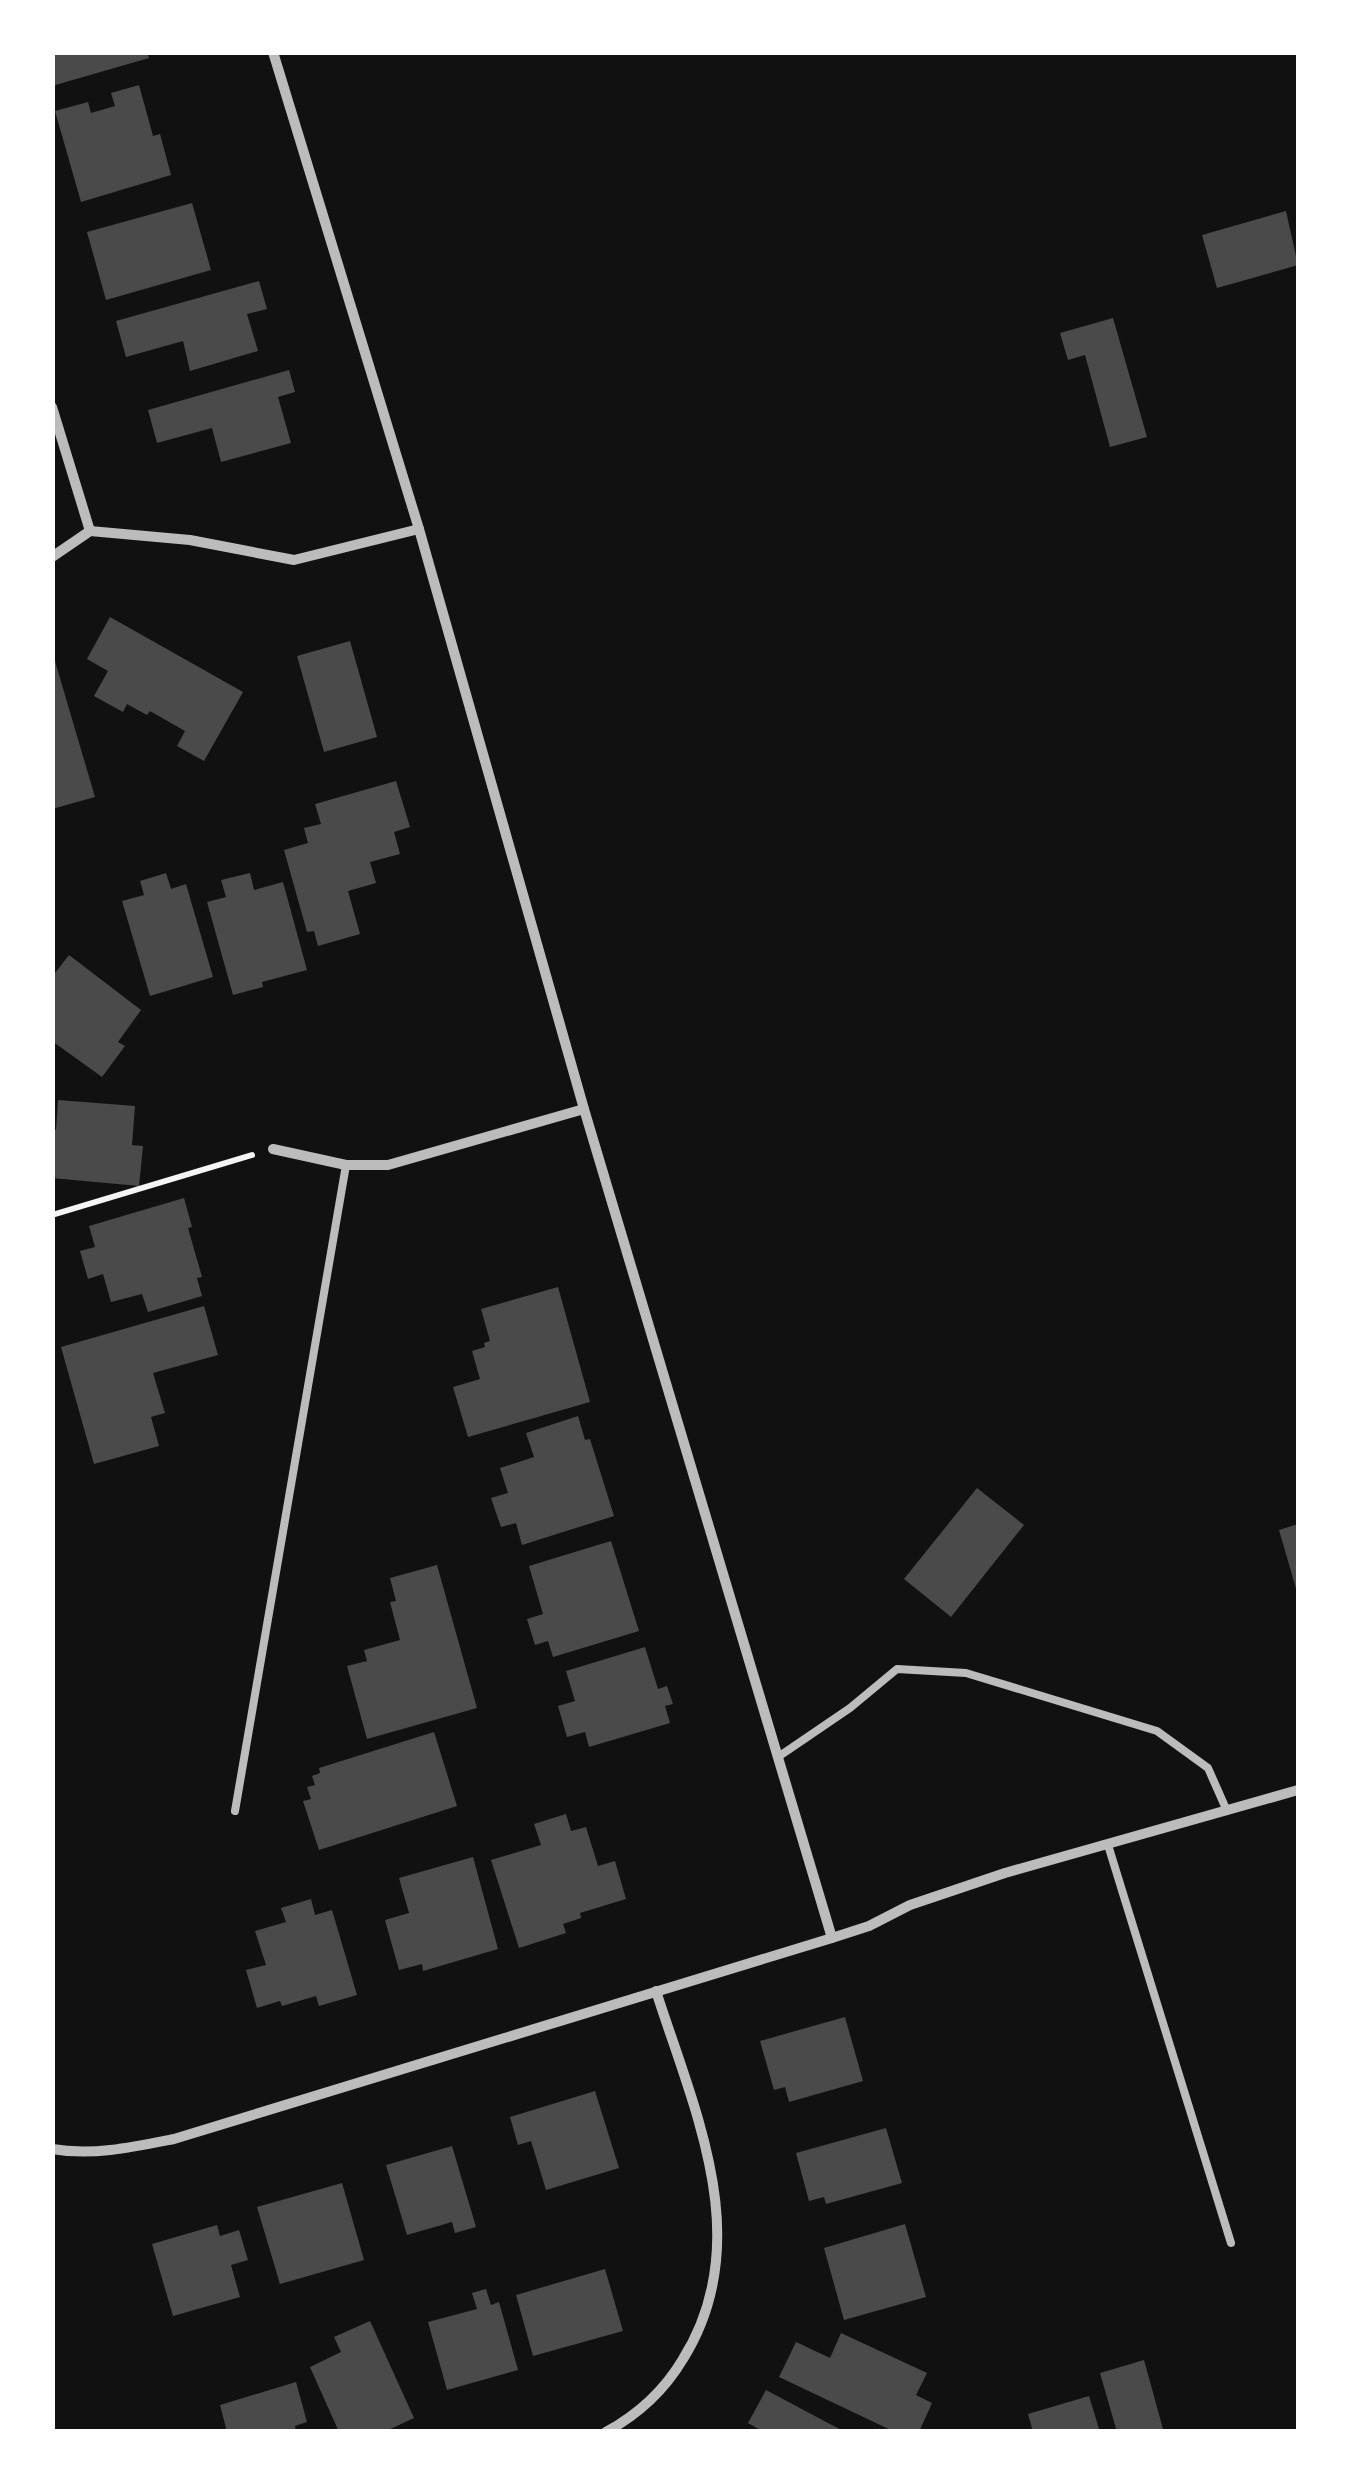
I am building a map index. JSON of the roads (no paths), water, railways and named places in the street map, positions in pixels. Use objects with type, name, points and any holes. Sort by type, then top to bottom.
[{"type":"street","points":[[273,52],[419,529],[584,1109],[832,1938]]},
{"type":"street","points":[[52,407],[90,531]]},
{"type":"street","points":[[52,557],[90,531],[190,540],[294,560],[419,529]]},
{"type":"street","points":[[272,1149],[346,1165],[388,1165],[584,1109]]},
{"type":"street","points":[[52,2149],[74,2153],[174,2139],[832,1938],[1005,1873],[1298,1790]]},
{"type":"street","points":[[606,2432],[629,2420],[667,2384],[695,2340],[714,2292],[719,2228],[709,2154],[656,1991]]},
{"type":"lane","points":[[235,1811],[346,1165]]},
{"type":"lane","points":[[778,1757],[850,1708],[898,1669],[966,1673],[1156,1731],[1208,1768],[1227,1810]]},
{"type":"lane","points":[[1108,1846],[1231,2242]]}]
